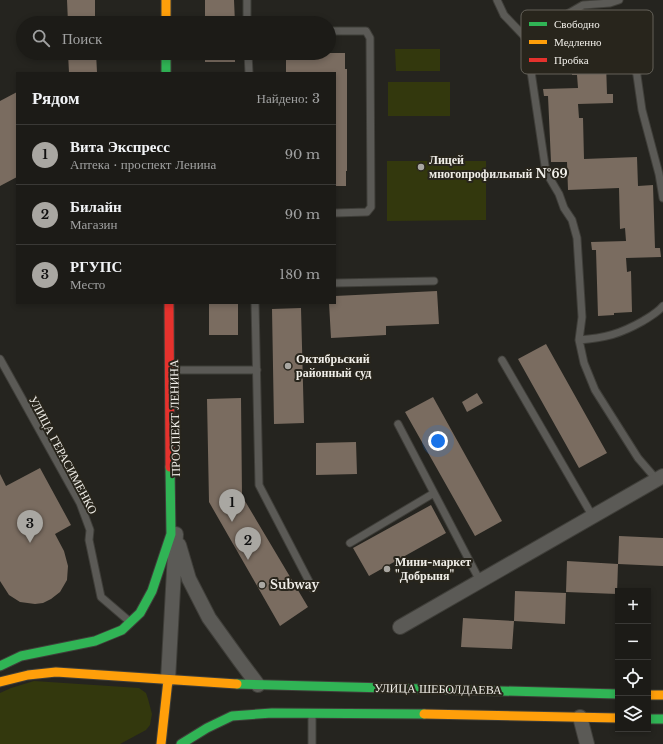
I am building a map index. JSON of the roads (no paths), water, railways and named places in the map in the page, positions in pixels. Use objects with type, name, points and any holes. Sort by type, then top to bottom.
[{"type":"main road","points":[[166,0],[166,16]]},
{"type":"main road","points":[[166,60],[166,72]]},
{"type":"main road","points":[[0,666],[21,656],[95,641],[122,630],[140,613],[152,591],[173,534],[169,304]]},
{"type":"main road","name":"УЛИЦА ШЕБОЛДАЕВА","points":[[0,682],[28,675],[56,672],[258,685],[615,694]]},
{"type":"main road","points":[[161,744],[168,680]]},
{"type":"main road","points":[[651,694],[663,695]]},
{"type":"main road","name":"УЛИЦА ШЕБОЛДАЕВА","points":[[181,744],[207,728],[232,716],[312,714],[510,715],[615,718]]},
{"type":"main road","points":[[651,719],[663,719]]},
{"type":"street","points":[[170,0],[171,16]]},
{"type":"street","points":[[171,60],[171,72]]},
{"type":"street","name":"ПРОСПЕКТ ЛЕНИНА","points":[[173,534],[174,304]]},
{"type":"street","points":[[400,627],[660,478]]},
{"type":"street","points":[[168,680],[173,534]]},
{"type":"street","points":[[173,534],[189,579],[209,618],[258,685]]},
{"type":"street","points":[[580,717],[587,744]]},
{"type":"lane","points":[[247,0],[247,16]]},
{"type":"lane","points":[[497,0],[504,15],[521,33]]},
{"type":"lane","points":[[574,10],[583,5],[610,3],[619,0]]},
{"type":"lane","points":[[336,31],[366,31],[370,38],[371,207],[367,212],[336,213]]},
{"type":"lane","points":[[248,60],[249,72]]},
{"type":"lane","points":[[531,74],[546,172],[559,194],[564,208],[572,220],[577,238],[582,317],[579,340],[584,362],[595,390],[638,458],[660,478]]},
{"type":"lane","points":[[637,74],[642,110],[659,174],[663,198]]},
{"type":"lane","points":[[336,283],[434,281]]},
{"type":"lane","points":[[255,304],[259,484],[313,589]]},
{"type":"lane","points":[[579,340],[600,338],[627,330],[658,312],[663,306]]},
{"type":"lane","name":"УЛИЦА ГЕРАСИМЕНКО","points":[[0,359],[80,503],[90,530],[89,540],[101,598],[131,622]]},
{"type":"lane","points":[[502,360],[593,517]]},
{"type":"lane","points":[[174,370],[257,370]]},
{"type":"lane","points":[[398,424],[480,581]]},
{"type":"lane","points":[[350,543],[434,493]]},
{"type":"lane","points":[[312,714],[312,744]]},
{"type":"place","name":"Лицей многопрофильный №69","points":[[421,167]]},
{"type":"place","name":"Октябрьский районный суд","points":[[288,366]]},
{"type":"place","name":"Вита Экспресс","points":[[232,522]]},
{"type":"place","name":"РГУПС","points":[[30,543]]},
{"type":"place","name":"Билайн","points":[[248,560]]},
{"type":"place","name":"Мини-маркет \"Добрыня\"","points":[[387,569]]},
{"type":"place","name":"Subway","points":[[262,585]]}]
